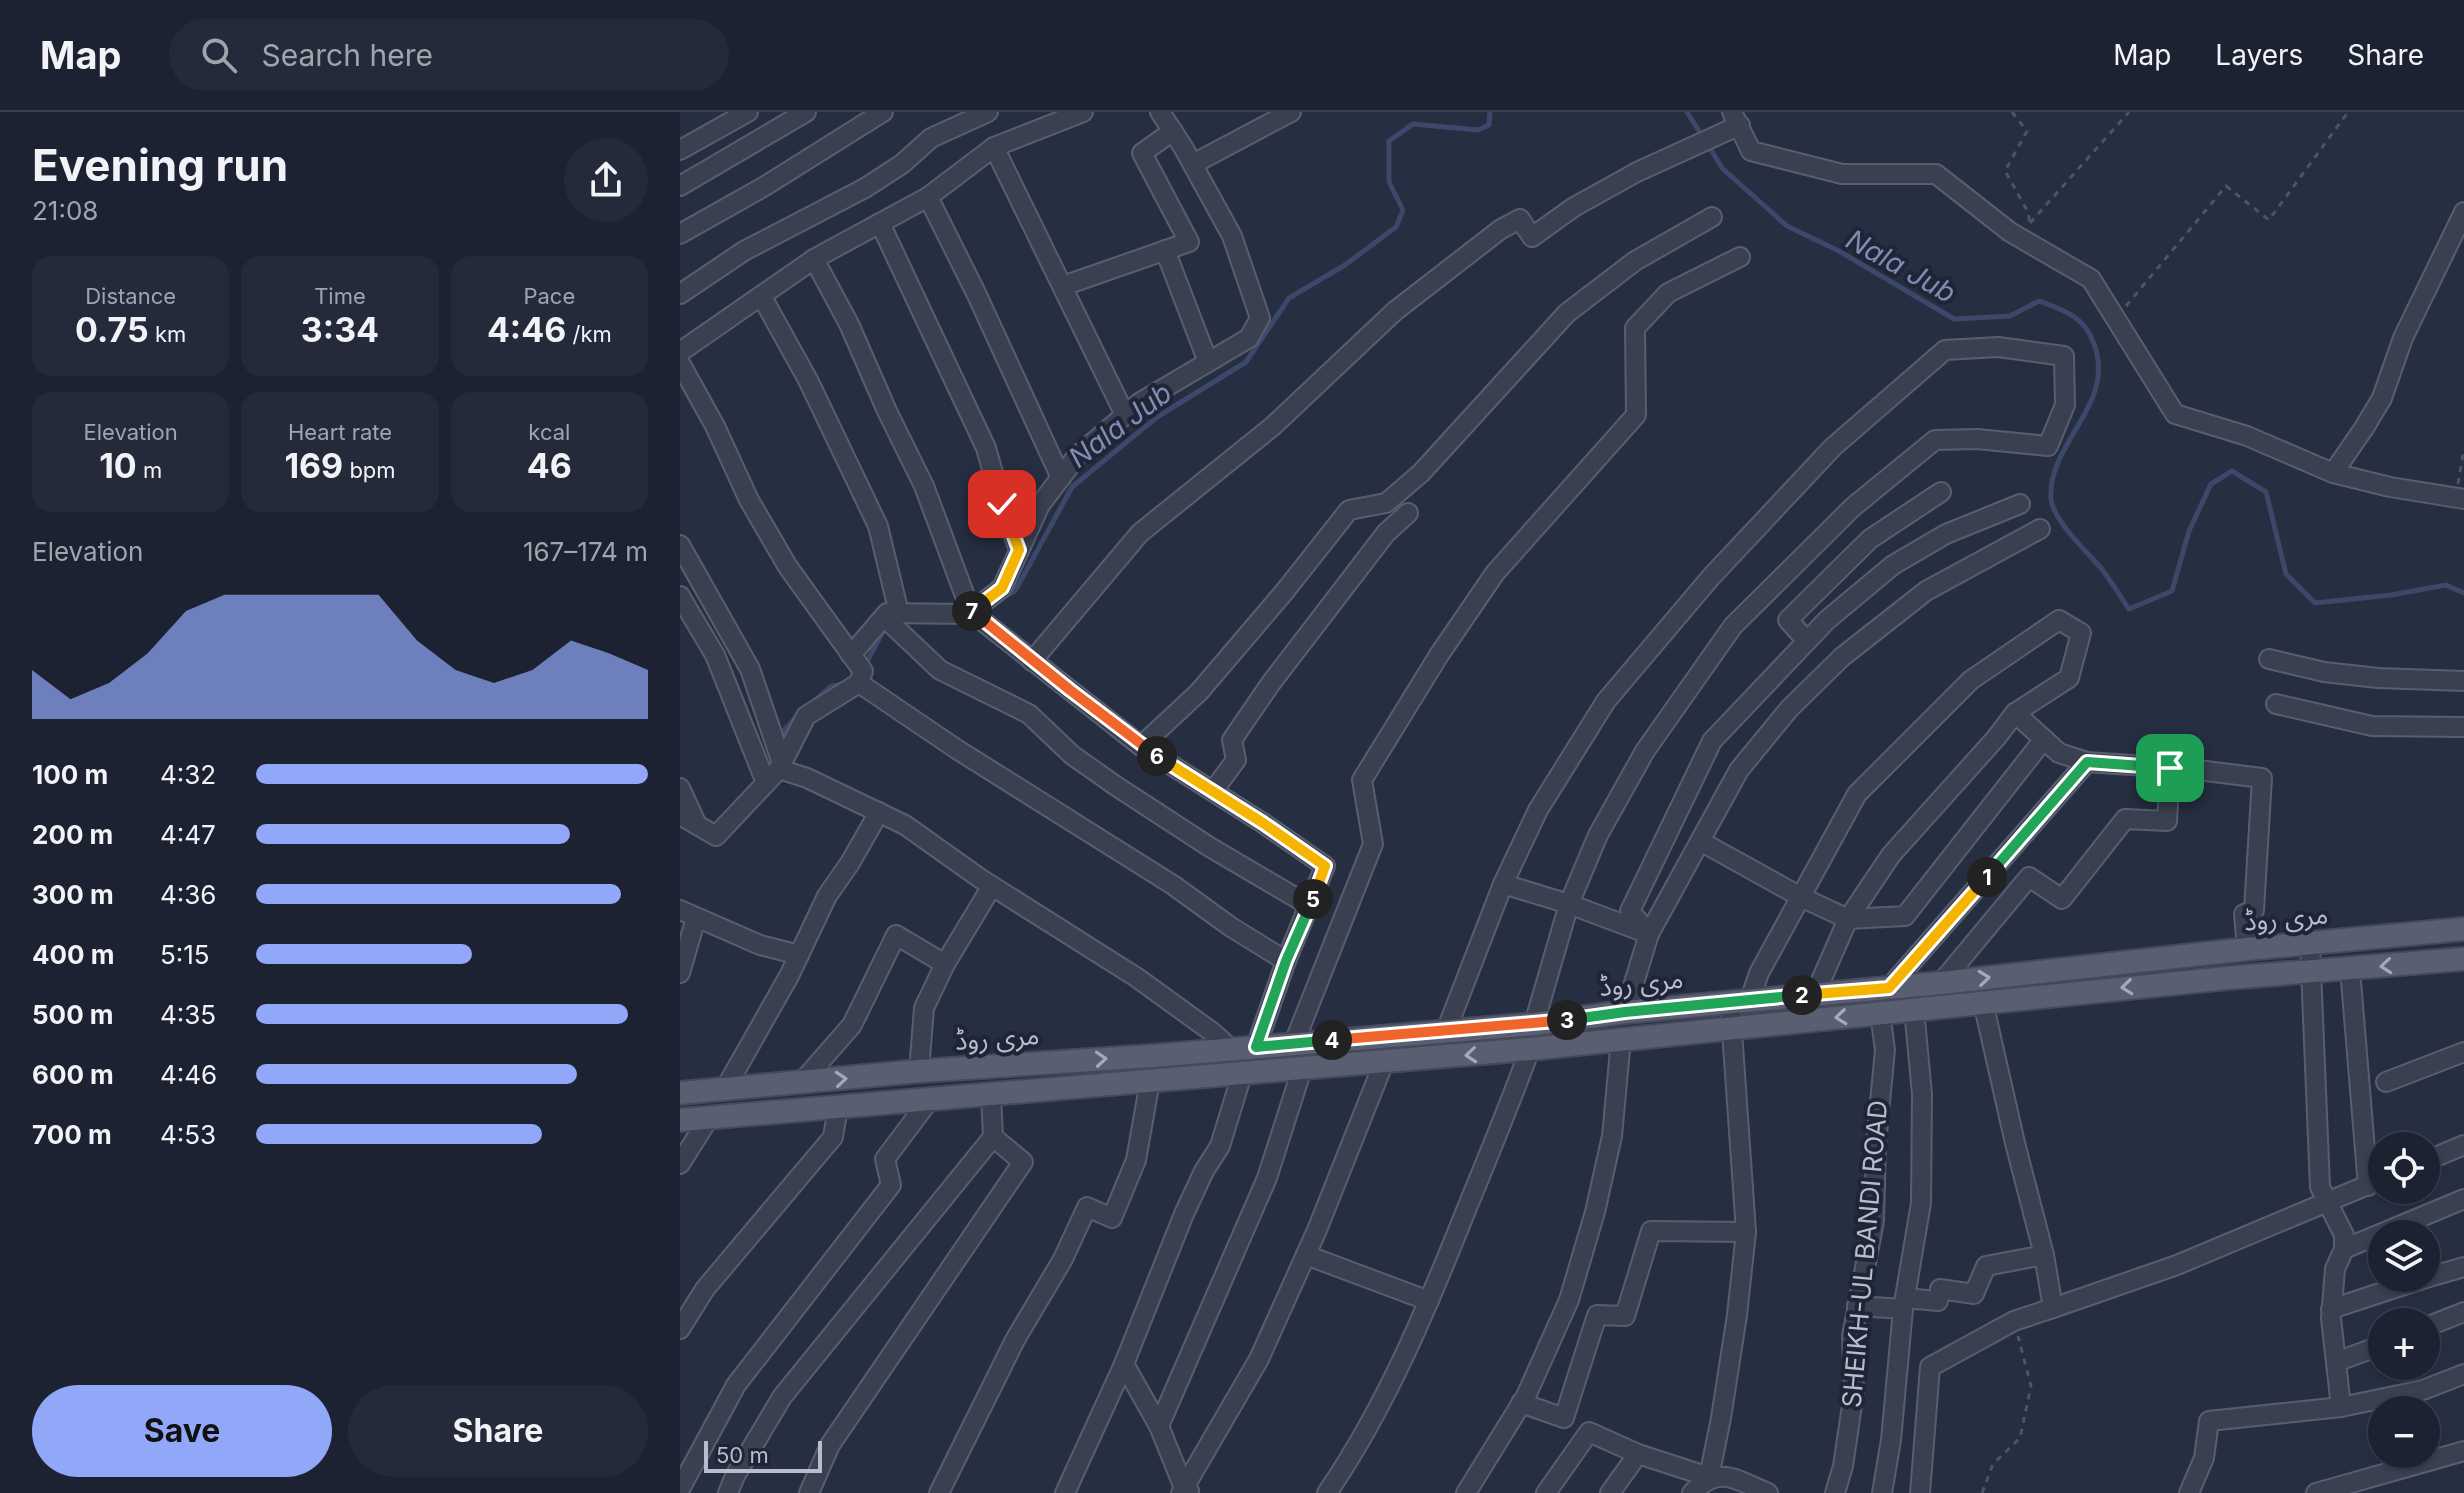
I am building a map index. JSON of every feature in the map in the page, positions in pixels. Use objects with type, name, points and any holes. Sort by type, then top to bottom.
[{"type":"main road","name":"مری روڈ","points":[[680,1093],[919,1071],[1534,1024],[1625,1012],[2464,929]]},
{"type":"main road","name":"مری روڈ","points":[[680,1120],[1530,1049],[2227,978],[2464,959]]},
{"type":"main road","points":[[965,1069],[967,1096]]},
{"type":"street","points":[[680,150],[748,112]]},
{"type":"street","points":[[680,186],[806,112]]},
{"type":"street","points":[[680,234],[765,186],[883,112]]},
{"type":"street","points":[[680,294],[744,251],[865,188],[902,164],[931,138],[988,112]]},
{"type":"street","points":[[680,352],[814,259],[928,197],[994,147],[1083,112]]},
{"type":"street","points":[[851,655],[891,615],[966,614],[1002,588],[1040,505],[1077,456],[1139,403],[1249,338],[1260,318],[1232,236],[1193,164],[1160,112]]},
{"type":"street","points":[[1193,164],[1291,112]]},
{"type":"street","points":[[1032,661],[1140,533],[1273,426],[1395,311],[1501,229],[1520,219],[1532,237],[1574,207],[1637,172],[1686,151],[1736,118],[1751,151],[1842,174],[1936,174],[2010,232],[2091,279],[2175,414],[2247,436],[2333,473],[2390,487],[2460,498]]},
{"type":"street","points":[[1063,286],[1189,242],[1142,153],[1173,131]]},
{"type":"street","points":[[994,147],[1125,415]]},
{"type":"street","points":[[928,197],[1061,478]]},
{"type":"street","points":[[2333,473],[2382,398],[2403,338],[2464,212]]},
{"type":"street","points":[[1141,746],[1199,692],[1349,510],[1386,503],[1421,473],[1567,313],[1635,261],[1712,217]]},
{"type":"street","points":[[880,223],[986,448],[1019,550]]},
{"type":"street","points":[[1165,250],[1208,362]]},
{"type":"street","points":[[1294,1043],[1373,844],[1362,780],[1439,655],[1495,573],[1636,415],[1635,328],[1668,293],[1740,257]]},
{"type":"street","points":[[814,259],[849,324],[924,486],[971,612],[1141,746],[1325,866],[1286,961],[1256,1047]]},
{"type":"street","points":[[762,297],[808,380],[878,526],[891,615],[940,670],[1029,714],[1072,755],[1116,786],[1208,846],[1310,906]]},
{"type":"street","points":[[1446,1031],[1503,884],[1538,810],[1606,701],[1711,577],[1833,447],[1945,350],[1998,347],[2064,356],[2065,405],[2048,446],[1977,439],[1935,440],[1853,507],[1733,626],[1645,751],[1598,835],[1569,904],[1534,1024]]},
{"type":"street","points":[[680,363],[715,426],[749,500],[788,567],[863,671],[859,683],[806,716],[776,772],[716,836],[680,815]]},
{"type":"street","points":[[1807,641],[1788,620],[1870,539],[1941,492]]},
{"type":"street","points":[[1649,934],[1630,911],[1712,741],[1827,620],[1893,565],[1946,534],[2020,504]]},
{"type":"street","points":[[1213,791],[1236,760],[1232,740],[1271,683],[1386,533],[1408,513]]},
{"type":"street","points":[[1625,1012],[1649,934],[1739,770],[1789,709],[1842,657],[1926,591],[2040,529]]},
{"type":"street","points":[[680,545],[750,669],[776,772]]},
{"type":"street","points":[[680,596],[715,655],[776,772]]},
{"type":"street","points":[[1692,1493],[1709,1477],[1732,1344],[1746,1232],[1732,1029],[1740,1001],[1759,973],[1857,794],[1971,680],[2059,620],[2081,633],[2069,678],[2015,713],[1891,855],[1848,919],[1815,994]]},
{"type":"street","points":[[2269,659],[2324,672],[2378,678],[2464,681]]},
{"type":"street","points":[[859,683],[1286,961]]},
{"type":"street","points":[[2276,704],[2372,726],[2464,727]]},
{"type":"street","points":[[2015,713],[2059,753],[2087,762],[2262,778],[2254,910],[2244,914],[2247,949]]},
{"type":"street","points":[[1700,841],[1801,897],[1848,919],[1905,916],[2044,739]]},
{"type":"street","points":[[1889,988],[2087,762]]},
{"type":"street","points":[[1941,983],[2029,877],[2062,899],[2125,819],[2167,821],[2170,768]]},
{"type":"street","points":[[776,772],[807,778],[905,825],[992,886],[1136,977],[1231,1049]]},
{"type":"street","points":[[680,788],[697,825]]},
{"type":"street","points":[[725,1089],[759,1032],[827,896],[879,812]]},
{"type":"street","points":[[1503,884],[1569,904],[1649,934]]},
{"type":"street","points":[[919,1071],[924,1008],[945,964],[992,886]]},
{"type":"street","points":[[680,973],[688,914],[760,945],[799,955]]},
{"type":"street","points":[[802,1082],[852,1025],[896,935],[945,964]]},
{"type":"street","points":[[2310,944],[2320,1187],[2344,1235],[2344,1249],[2335,1269],[2331,1309],[2341,1407]]},
{"type":"street","points":[[2350,969],[2369,1132]]},
{"type":"street","points":[[1983,1002],[2011,1129],[2044,1255],[2053,1308]]},
{"type":"street","points":[[1882,1493],[1891,1440],[1904,1303],[1921,1203],[1922,1094],[1914,1009]]},
{"type":"street","name":"SHEIKH-UL BANDI ROAD","points":[[1835,1493],[1843,1466],[1854,1392],[1852,1336],[1874,1221],[1876,1144],[1885,1050],[1880,1013]]},
{"type":"street","points":[[1466,1493],[1521,1403],[1569,1300],[1595,1212],[1612,1136],[1621,1039]]},
{"type":"street","points":[[1327,1493],[1398,1372],[1530,1049]]},
{"type":"street","points":[[2386,1082],[2464,1052]]},
{"type":"street","points":[[1185,1491],[1259,1359],[1306,1255],[1384,1062]]},
{"type":"street","points":[[1159,1426],[1267,1178],[1302,1069]]},
{"type":"street","points":[[1065,1493],[1124,1364],[1184,1214],[1204,1171],[1220,1146],[1242,1074]]},
{"type":"street","points":[[939,1493],[1015,1340],[1063,1259],[1087,1207],[1112,1218],[1136,1160],[1150,1081]]},
{"type":"street","points":[[728,1493],[782,1397],[993,1137],[991,1095]]},
{"type":"street","points":[[680,1489],[736,1385],[891,1185],[885,1159],[930,1099]]},
{"type":"street","points":[[680,1329],[705,1289],[833,1137],[838,1107]]},
{"type":"street","points":[[680,1164],[709,1118]]},
{"type":"street","points":[[809,1493],[830,1445],[1023,1162],[993,1137]]},
{"type":"street","points":[[2440,1155],[2464,1145]]},
{"type":"street","points":[[1920,1493],[1930,1367],[2014,1321],[2177,1265],[2368,1185]]},
{"type":"street","points":[[2344,1249],[2464,1199]]},
{"type":"street","points":[[1521,1403],[1564,1418],[1597,1315],[1625,1316],[1651,1231],[1746,1232]]},
{"type":"street","points":[[1306,1255],[1429,1301]]},
{"type":"street","points":[[1857,1306],[1938,1301],[1940,1289],[1974,1294],[1986,1266],[2044,1255]]},
{"type":"street","points":[[2440,1274],[2464,1267]]},
{"type":"street","points":[[2331,1309],[2383,1292]]},
{"type":"street","points":[[2440,1321],[2464,1312]]},
{"type":"street","points":[[2336,1362],[2368,1350]]},
{"type":"street","points":[[1124,1364],[1159,1426],[1185,1491]]},
{"type":"street","points":[[2189,1493],[2204,1458],[2209,1421],[2341,1407],[2423,1390],[2464,1374]]},
{"type":"street","points":[[1546,1493],[1589,1432],[1638,1454],[1709,1477],[1723,1476],[1768,1493]]},
{"type":"street","points":[[2316,1493],[2464,1451]]},
{"type":"street","points":[[1610,1493],[1638,1454]]},
{"type":"path","points":[[2012,112],[2027,131],[2005,171],[2028,212],[2035,246]]},
{"type":"path","points":[[2030,223],[2129,112]]},
{"type":"path","points":[[2116,318],[2226,186],[2269,220],[2348,112]]},
{"type":"path","points":[[2460,498],[2464,448]]},
{"type":"path","points":[[1982,1493],[1993,1464],[2020,1438],[2031,1386],[2014,1321]]},
{"type":"waterway","name":"Nala Jub","points":[[1005,596],[1015,591],[1072,487],[1157,417],[1246,362],[1289,298],[1345,265],[1396,227],[1403,210],[1389,182],[1389,141],[1413,124],[1478,130],[1489,125],[1490,112]]},
{"type":"waterway","name":"Nala Jub","points":[[1687,112],[1723,169],[1787,226],[1839,251],[1954,319],[2010,316],[2039,301],[2065,311],[2085,327],[2094,344],[2099,366],[2096,386],[2059,459],[2051,499],[2064,526],[2101,568],[2129,609],[2172,591],[2189,531],[2211,484],[2232,471],[2266,492],[2286,574],[2315,603],[2391,595],[2446,585],[2464,593]]},
{"type":"waterway","name":"Nala Jub","points":[[865,665],[885,628]]},
{"type":"waterway","name":"Nala Jub","points":[[813,702],[831,686],[845,684]]},
{"type":"waterway","name":"Nala Jub","points":[[779,736],[797,716]]},
{"type":"route","points":[[1002,504],[1019,550],[1002,588],[971,612],[1141,746],[1325,866],[1286,961],[1256,1047],[1534,1024],[1625,1012],[1889,988],[2087,762],[2170,768]]}]
